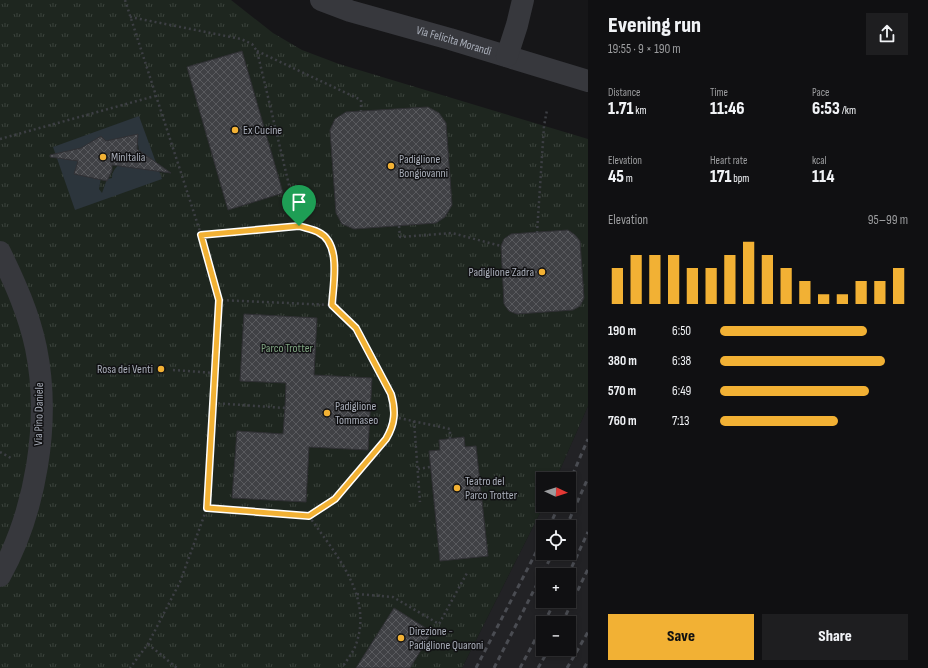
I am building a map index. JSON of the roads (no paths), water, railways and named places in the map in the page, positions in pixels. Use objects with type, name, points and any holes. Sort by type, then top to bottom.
[{"type":"street","name":"Via Felicita Morandi","points":[[321,0],[350,11],[588,81]]},
{"type":"street","points":[[507,56],[518,25],[523,0]]},
{"type":"street","name":"Via Pino Daniele","points":[[0,252],[20,294],[29,320],[39,365],[41,396],[36,471],[24,517],[10,559],[0,576]]},
{"type":"railway","points":[[574,472],[588,439]]},
{"type":"railway","points":[[569,520],[588,478]]},
{"type":"railway","points":[[552,520],[556,512]]},
{"type":"railway","points":[[571,568],[588,532]]},
{"type":"railway","points":[[476,668],[536,552]]},
{"type":"railway","points":[[494,668],[549,560]]},
{"type":"railway","points":[[565,616],[588,569]]},
{"type":"railway","points":[[548,616],[552,608]]},
{"type":"railway","points":[[567,668],[588,632]]},
{"type":"railway","points":[[520,668],[536,638]]},
{"type":"railway","points":[[538,668],[545,656]]},
{"type":"railway","points":[[584,668],[588,661]]},
{"type":"place","name":"Ex Cucine","points":[[235,130]]},
{"type":"place","name":"MinItalia","points":[[103,157]]},
{"type":"place","name":"Padiglione Bongiovanni","points":[[391,166]]},
{"type":"place","name":"Padiglione Zadra","points":[[542,272]]},
{"type":"place","name":"Rosa dei Venti","points":[[161,369]]},
{"type":"place","name":"Padiglione Tommaseo","points":[[327,413]]},
{"type":"place","name":"Teatro del Parco Trotter","points":[[457,488]]},
{"type":"place","name":"Direzione - Padiglione Quaroni","points":[[401,638]]},
{"type":"park label","name":"Parco Trotter","points":[[287,348]]}]
